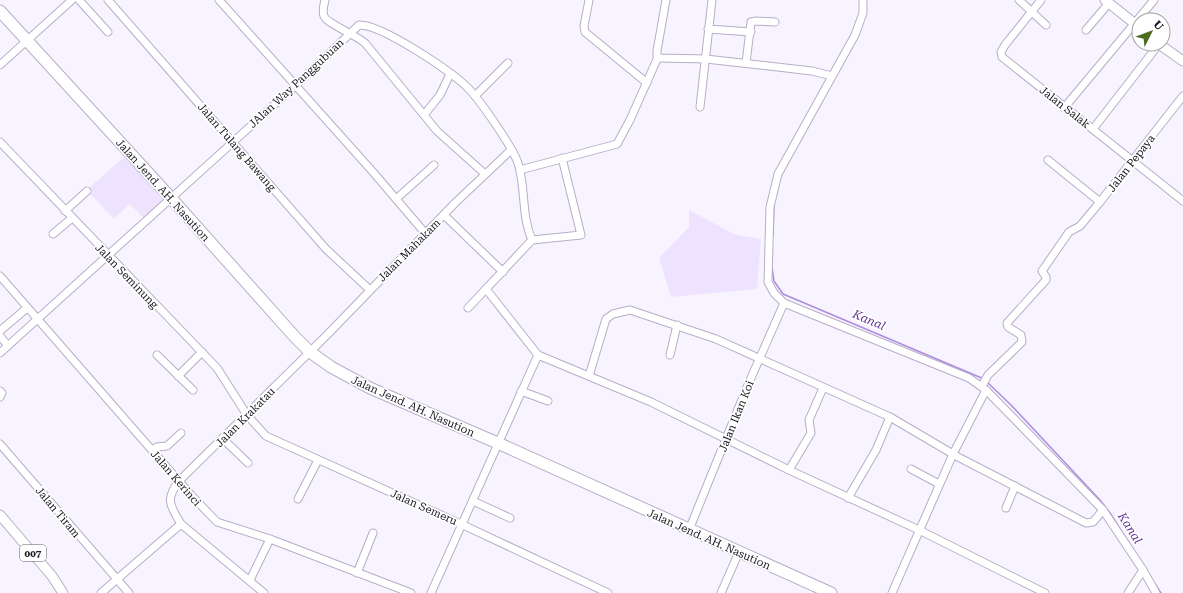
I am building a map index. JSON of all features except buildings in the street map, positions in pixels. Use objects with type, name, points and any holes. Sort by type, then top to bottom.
[{"type":"highway","name":"Jalan Jend. AH. Nasution","points":[[0,11],[171,198],[251,289],[310,352],[342,373],[370,388],[500,444],[831,593]]},
{"type":"main road","points":[[1107,1],[1131,20]]},
{"type":"main road","points":[[1170,52],[1183,61]]},
{"type":"main road","name":"007","points":[[0,515],[52,576],[64,593]]},
{"type":"street","points":[[0,65],[72,0]]},
{"type":"street","points":[[79,0],[108,32]]},
{"type":"street","name":"Jalan Tulang Bawang","points":[[108,0],[326,249],[370,290]]},
{"type":"street","points":[[219,0],[425,233]]},
{"type":"street","points":[[325,0],[323,12],[325,18],[365,43],[424,115],[450,144],[485,174]]},
{"type":"street","points":[[589,0],[584,26],[585,32],[647,83]]},
{"type":"street","points":[[520,170],[617,144],[658,57],[657,51],[666,0]]},
{"type":"street","points":[[700,107],[712,0]]},
{"type":"street","points":[[863,0],[863,12],[855,35],[800,131],[778,174],[770,207],[768,282],[774,293],[784,303],[969,378],[984,387],[1103,510],[1143,570],[1156,593]]},
{"type":"street","points":[[1020,0],[1046,25]]},
{"type":"street","name":"Jalan Salak","points":[[1041,0],[1006,45],[1001,55],[1064,108],[1183,201]]},
{"type":"street","points":[[1146,12],[1154,0]]},
{"type":"street","points":[[1086,30],[1107,1]]},
{"type":"street","points":[[746,63],[751,32],[751,22],[775,22]]},
{"type":"street","points":[[351,33],[360,25],[376,30],[415,50],[459,80],[475,96],[511,150],[520,170],[526,224],[532,240]]},
{"type":"street","points":[[708,29],[751,32]]},
{"type":"street","points":[[1064,108],[1131,32]]},
{"type":"street","name":"JAlan Way Panggubuan","points":[[0,353],[295,86],[351,33]]},
{"type":"street","points":[[1092,129],[1153,52]]},
{"type":"street","points":[[658,57],[661,59],[706,59],[746,63],[816,71],[832,76]]},
{"type":"street","points":[[475,96],[508,63]]},
{"type":"street","points":[[424,115],[440,95],[450,74]]},
{"type":"street","name":"Jalan Pepaya","points":[[984,387],[988,375],[1022,342],[1023,337],[1008,327],[1007,323],[1046,280],[1043,270],[1069,232],[1080,226],[1133,162],[1183,96]]},
{"type":"street","name":"Jalan Seminung","points":[[0,142],[202,352],[220,373],[247,415]]},
{"type":"street","name":"Jalan Mahakam","points":[[310,352],[425,233],[511,150]]},
{"type":"street","points":[[468,308],[532,240],[581,235],[562,158]]},
{"type":"street","points":[[1048,160],[1100,202]]},
{"type":"street","points":[[396,199],[434,165]]},
{"type":"street","points":[[65,211],[87,191]]},
{"type":"street","points":[[444,215],[503,272]]},
{"type":"street","points":[[53,234],[72,218]]},
{"type":"street","name":"Jalan Kerinci","points":[[0,276],[179,481],[217,522],[270,539],[411,593]]},
{"type":"street","points":[[486,289],[538,355],[634,394],[789,470],[919,530],[1046,593]]},
{"type":"street","name":"Jalan Ikan Koi","points":[[689,530],[759,359],[784,303]]},
{"type":"street","points":[[8,346],[1,333],[27,308]]},
{"type":"street","points":[[589,376],[606,319],[612,314],[630,310],[716,339],[890,418],[953,454],[1086,523],[1093,522],[1103,510]]},
{"type":"street","points":[[670,355],[677,325]]},
{"type":"street","points":[[178,376],[202,352]]},
{"type":"street","name":"Jalan Krakatau","points":[[181,524],[170,501],[171,493],[179,481],[310,352]]},
{"type":"street","points":[[157,355],[193,390]]},
{"type":"street","points":[[431,593],[461,524],[500,444],[521,391],[538,355]]},
{"type":"street","points":[[892,593],[939,484],[984,387]]},
{"type":"street","points":[[789,470],[811,433],[809,420],[823,388]]},
{"type":"street","points":[[0,391],[2,393],[0,397]]},
{"type":"street","points":[[521,391],[548,401]]},
{"type":"street","name":"Jalan Semeru","points":[[247,415],[266,436],[461,524],[608,593]]},
{"type":"street","points":[[848,498],[876,450],[890,418]]},
{"type":"street","points":[[152,450],[157,447],[166,446],[182,433]]},
{"type":"street","points":[[223,439],[248,463]]},
{"type":"street","name":"Jalan Tiram","points":[[0,444],[129,593]]},
{"type":"street","points":[[298,499],[318,460]]},
{"type":"street","points":[[911,469],[939,484]]},
{"type":"street","points":[[1006,508],[1015,486]]},
{"type":"street","points":[[473,501],[510,518]]},
{"type":"street","points":[[101,593],[181,524],[264,593]]},
{"type":"street","points":[[357,573],[373,533]]},
{"type":"street","points":[[250,580],[270,539]]},
{"type":"street","points":[[721,593],[739,552]]},
{"type":"street","points":[[1128,593],[1143,570]]},
{"type":"shaded area","points":[[125,156],[164,201],[145,219],[130,204],[114,219],[87,190]]},
{"type":"shaded area","points":[[689,210],[736,235],[761,239],[757,289],[671,297],[659,258],[689,227]]},
{"type":"waterway","name":"Kanal","points":[[780,178],[784,170]]},
{"type":"waterway","name":"Kanal","points":[[773,235],[774,203]]},
{"type":"waterway","name":"Kanal","points":[[772,267],[774,281],[783,294],[984,379]]},
{"type":"waterway","name":"Kanal","points":[[987,382],[1011,405],[1100,500],[1129,543]]},
{"type":"waterway","name":"Kanal","points":[[1155,584],[1161,593]]}]
